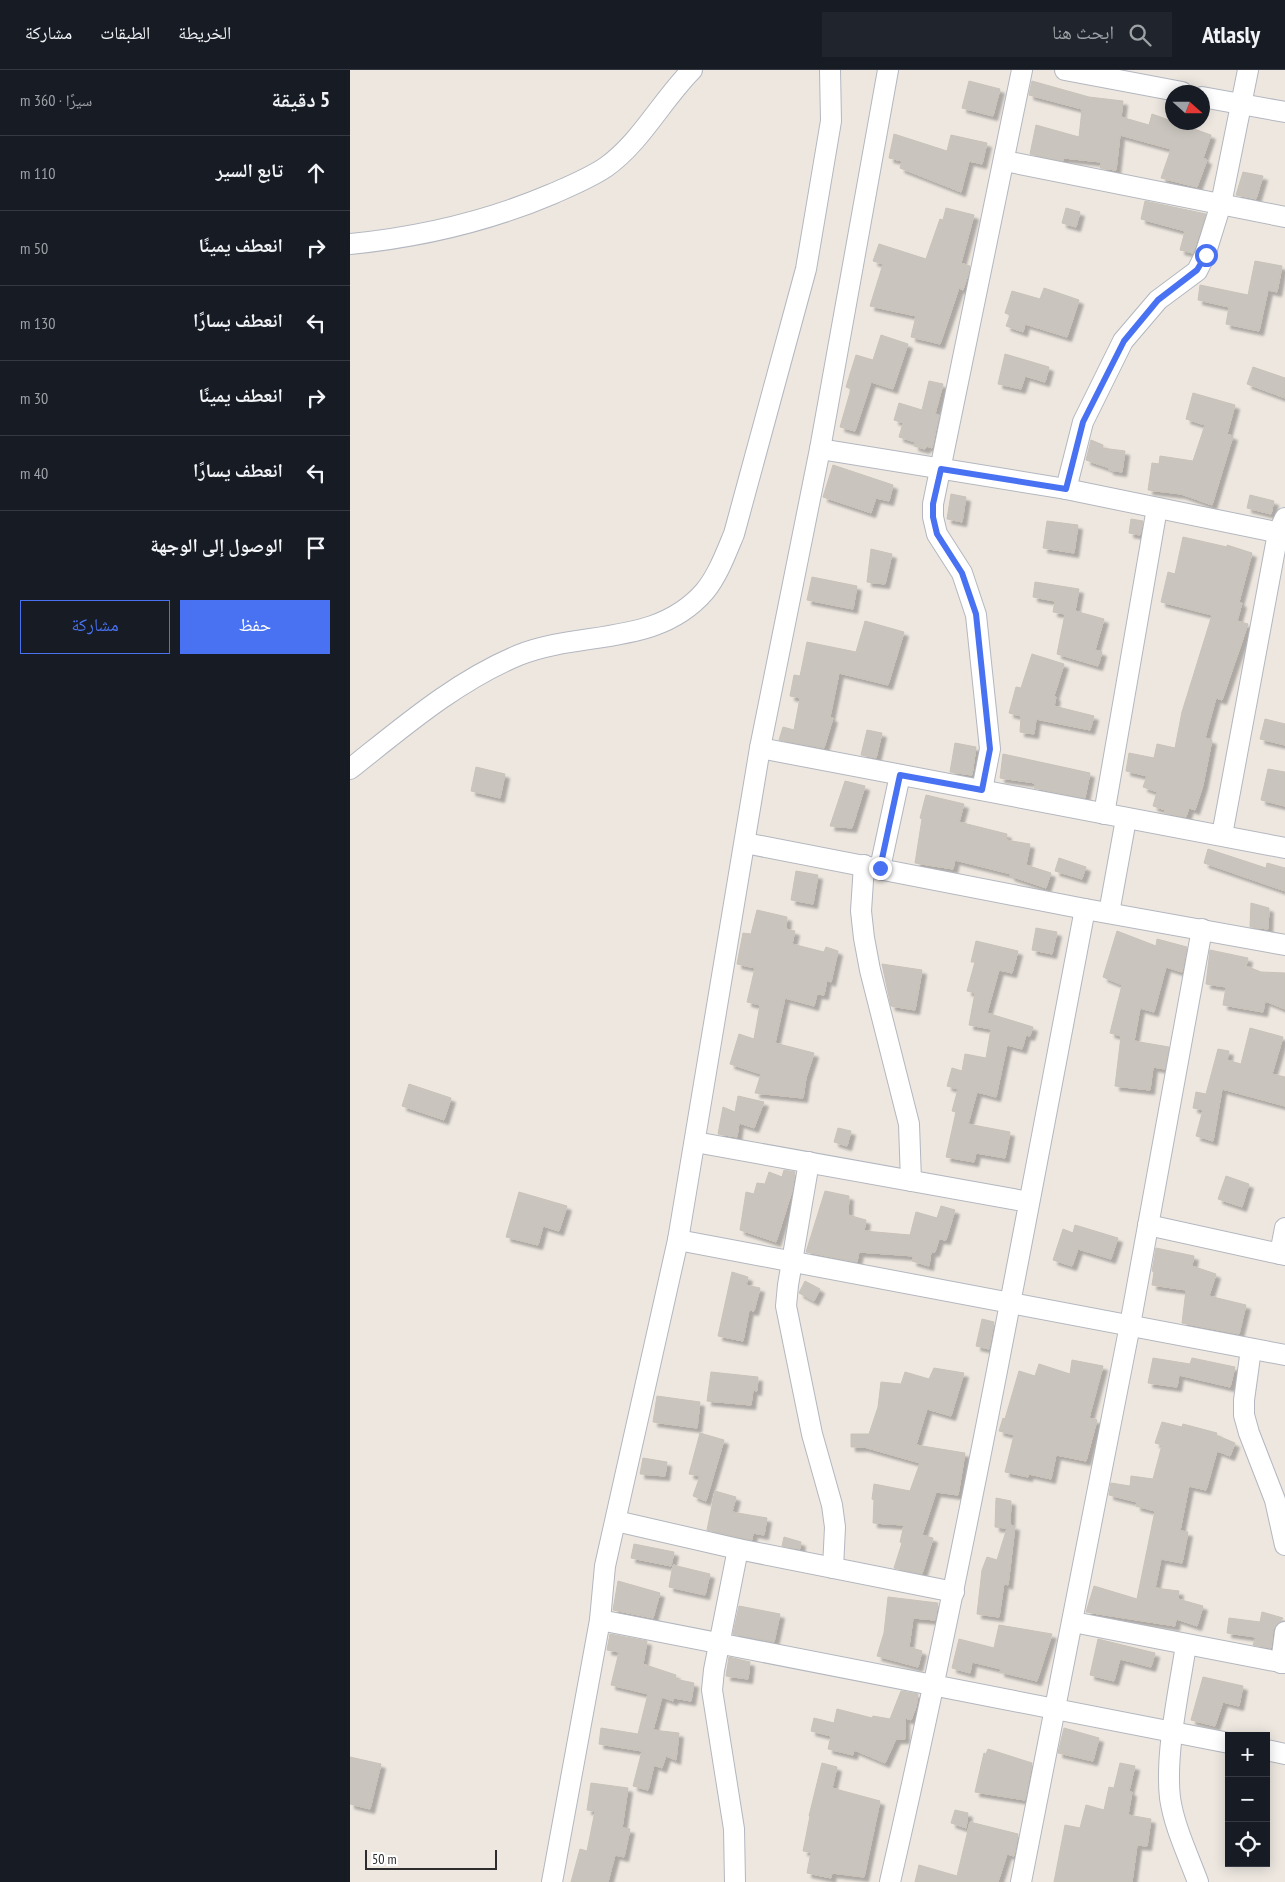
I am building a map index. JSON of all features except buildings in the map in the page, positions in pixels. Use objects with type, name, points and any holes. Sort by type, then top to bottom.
[{"type":"street","points":[[350,244],[404,239],[447,230],[524,206],[582,181],[607,166],[629,146],[692,70]]},
{"type":"street","points":[[350,769],[417,715],[478,675],[520,655],[555,644],[650,629],[674,618],[706,590],[720,567],[734,534],[801,293],[831,121],[830,70]]},
{"type":"street","points":[[552,1882],[600,1620],[605,1566],[678,1240],[760,748],[820,449],[888,70]]},
{"type":"street","points":[[982,790],[990,749],[976,614],[962,573],[937,534],[933,517],[933,504],[1022,70]]},
{"type":"street","points":[[1065,70],[1165,89]]},
{"type":"street","points":[[1066,489],[1083,422],[1124,341],[1158,300],[1197,270],[1210,243],[1222,204],[1248,70]]},
{"type":"street","points":[[1210,98],[1285,112]]},
{"type":"street","points":[[1004,161],[1285,217]]},
{"type":"street","points":[[820,449],[1066,489],[1157,508],[1283,528],[1222,835]]},
{"type":"street","points":[[1104,814],[1157,508]]},
{"type":"street","points":[[760,748],[1285,848]]},
{"type":"street","points":[[900,775],[872,866],[862,911],[864,938],[876,996],[909,1124],[911,1181]]},
{"type":"street","points":[[1109,913],[1126,819]]},
{"type":"street","points":[[745,843],[872,866],[1085,910],[1285,945]]},
{"type":"street","points":[[890,1882],[935,1686],[954,1592],[1011,1305],[1085,910]]},
{"type":"street","points":[[1021,1882],[1130,1325],[1202,929]]},
{"type":"street","points":[[695,1142],[1029,1202]]},
{"type":"street","points":[[809,1162],[786,1306],[812,1434],[832,1505],[835,1527],[833,1568]]},
{"type":"street","points":[[1148,1224],[1283,1255],[1285,1228]]},
{"type":"street","points":[[678,1240],[1011,1305],[1130,1325],[1285,1355]]},
{"type":"street","points":[[1251,1349],[1244,1400],[1244,1415],[1248,1434],[1275,1500],[1285,1545]]},
{"type":"street","points":[[616,1522],[738,1549],[954,1592]]},
{"type":"street","points":[[735,1882],[734,1829],[712,1690],[738,1549]]},
{"type":"street","points":[[600,1620],[1225,1742]]},
{"type":"street","points":[[1073,1622],[1283,1663],[1285,1632]]},
{"type":"street","points":[[1186,1645],[1173,1732],[1170,1799],[1198,1882]]},
{"type":"street","points":[[1270,1751],[1285,1754]]},
{"type":"route","points":[[880,868],[900,775],[982,790],[988,766],[990,733],[976,614],[962,573],[937,534],[933,517],[933,504],[941,469],[1066,489],[1083,422],[1106,373],[1124,341],[1158,300],[1188,279],[1197,270],[1206,255]]}]
